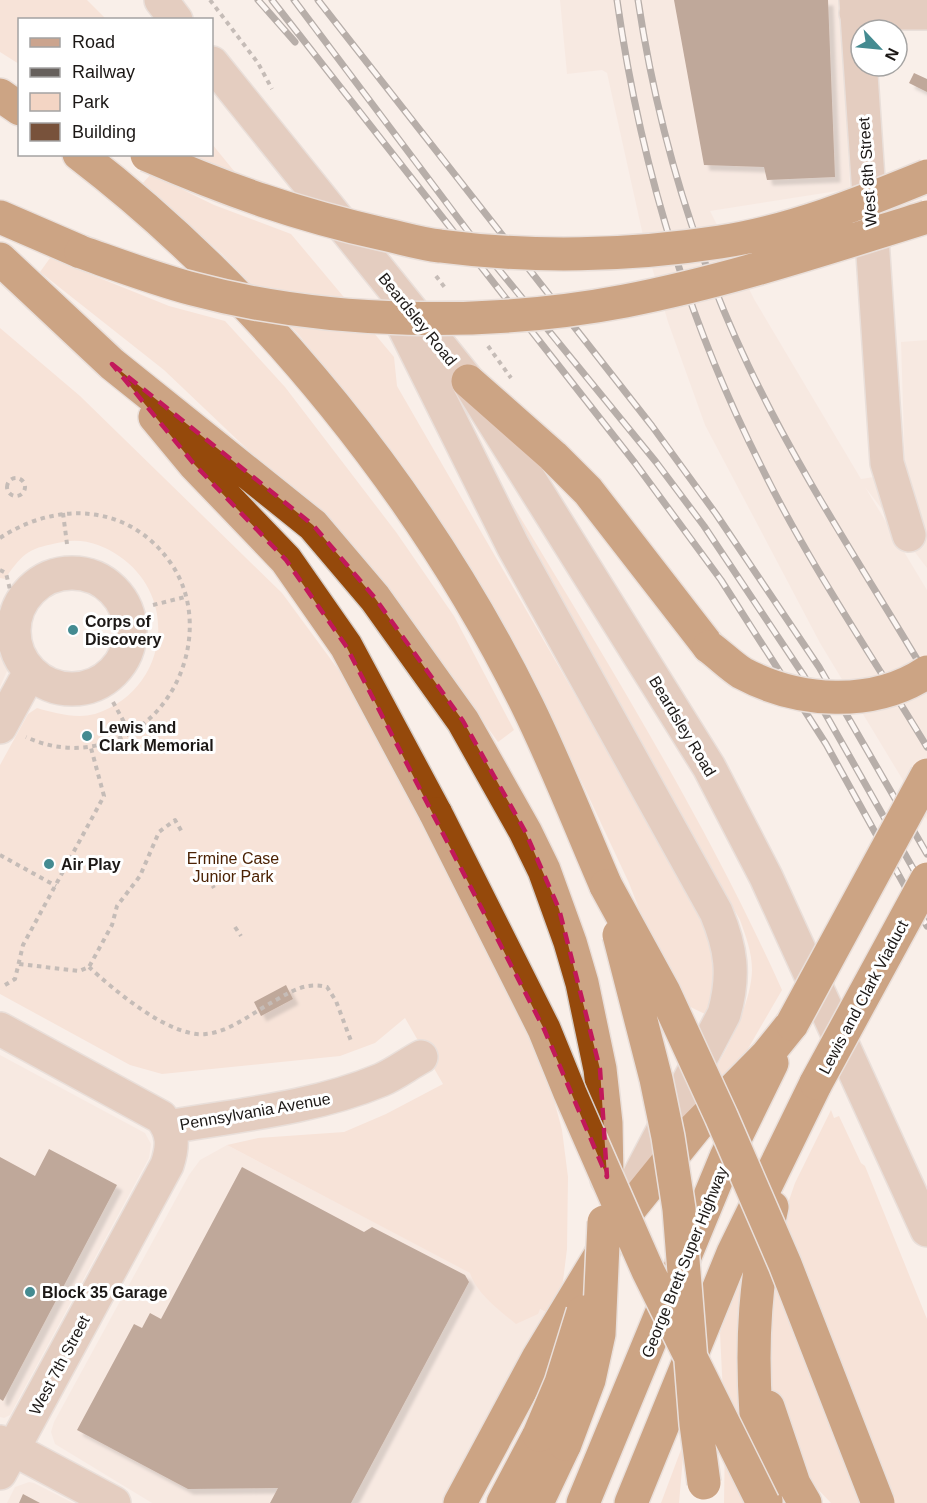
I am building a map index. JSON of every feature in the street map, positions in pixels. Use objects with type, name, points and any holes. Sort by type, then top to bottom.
[{"type":"highway","points":[[0,72],[18,82]]},
{"type":"highway","points":[[0,95],[18,108]]},
{"type":"highway","points":[[81,156],[150,213],[226,285],[308,375],[379,465],[438,550],[486,628],[528,706],[606,886],[664,992],[725,1127],[785,1264],[878,1503]]},
{"type":"highway","points":[[149,156],[221,187],[315,219],[440,246],[540,253],[632,251],[721,242],[802,222],[927,176]]},
{"type":"highway","points":[[0,217],[81,252],[194,289],[316,311],[384,316],[480,315],[579,308],[672,291],[766,267],[927,217]]},
{"type":"highway","points":[[0,260],[112,364],[313,525],[375,598],[429,671],[494,773],[544,870],[582,983],[600,1069],[606,1123],[608,1207],[580,1324],[561,1383],[552,1439],[537,1503]]},
{"type":"highway","points":[[112,364],[194,464],[286,560],[346,646],[436,814],[544,1029],[648,1271],[765,1503]]},
{"type":"highway","points":[[468,381],[553,456],[588,491],[709,647],[741,672],[779,689],[824,698],[872,695],[912,682],[927,672]]},
{"type":"highway","points":[[460,1503],[538,1358],[624,1216],[656,1173],[696,1127],[767,1055],[792,1024],[927,775]]},
{"type":"highway","name":"Lewis and Clark Viaduct","points":[[816,1083],[927,879]]},
{"type":"highway","points":[[606,886],[656,1079],[668,1137],[679,1209],[704,1496]]},
{"type":"highway","name":"George Brett Super Highway","points":[[583,1503],[726,1157],[792,1024]]},
{"type":"highway","points":[[765,1503],[753,1366],[753,1332],[762,1250],[775,1195],[816,1083]]},
{"type":"highway","points":[[631,1503],[733,1253],[816,1083]]},
{"type":"highway","points":[[753,1366],[790,1475],[805,1503]]},
{"type":"highway","points":[[502,1503],[552,1439]]},
{"type":"street","points":[[161,0],[174,18]]},
{"type":"street","points":[[856,7],[927,13]]},
{"type":"street","name":"West 8th Street","points":[[856,7],[887,463],[909,535]]},
{"type":"street","name":"Beardsley Road","points":[[213,64],[468,381],[709,767],[766,878],[927,1230]]},
{"type":"street","name":"Beardsley Road","points":[[371,261],[513,546],[716,912],[729,944],[731,991],[724,1014],[596,1259]]},
{"type":"street","points":[[71,573],[95,578],[109,586],[120,598],[127,613],[130,629],[126,653],[112,673],[99,683],[83,688],[67,689],[43,682],[30,672],[21,660],[15,645],[8,610],[47,578],[71,573]]},
{"type":"street","points":[[1,725],[30,672]]},
{"type":"street","name":"Pennsylvania Avenue","points":[[0,1029],[144,1107],[161,1117],[168,1127],[291,1106],[338,1095],[382,1079],[421,1056]]},
{"type":"street","name":"West 7th Street","points":[[4,1455],[167,1165],[172,1150],[168,1127]]},
{"type":"street","points":[[4,1455],[114,1503]]},
{"type":"path","points":[[16,478],[24,483],[24,492],[20,495],[10,494],[7,490],[9,481],[12,479],[16,478]]},
{"type":"path","points":[[0,493],[7,490]]},
{"type":"path","points":[[0,538],[21,524],[63,513],[96,514],[125,524],[148,540],[170,561],[189,613],[183,670],[170,697],[152,718],[130,733],[91,748],[66,749],[41,744],[1,725]]},
{"type":"path","points":[[63,513],[67,544]]},
{"type":"path","points":[[0,570],[6,573],[8,610]]},
{"type":"path","points":[[153,605],[185,597]]},
{"type":"path","points":[[113,702],[130,733]]},
{"type":"path","points":[[5,985],[15,979],[24,945],[104,796],[91,748]]},
{"type":"path","points":[[19,964],[79,971],[89,967],[112,925],[117,906],[140,876],[159,832],[175,820],[182,832]]},
{"type":"path","points":[[0,855],[56,886]]},
{"type":"path","points":[[208,878],[214,888]]},
{"type":"path","points":[[235,927],[241,936]]},
{"type":"path","points":[[89,967],[130,1003],[169,1024],[195,1034],[208,1034],[231,1025],[297,988],[312,984],[327,987],[336,1001],[351,1041]]},
{"type":"highlighted area","points":[[112,364],[313,525],[375,598],[463,721],[525,831],[559,909],[600,1069],[607,1177],[544,1029],[346,646],[286,560],[194,464]]},
{"type":"shaded area","points":[[560,0],[841,0],[850,189],[710,211],[754,299],[861,479],[905,472],[901,342],[927,340],[927,568],[865,487],[927,590],[927,820],[820,643],[705,425],[668,322],[644,240],[607,73],[602,70],[567,74]]},
{"type":"shaded area","points":[[0,632],[11,643],[14,655],[0,687]]},
{"type":"shaded area","points":[[0,1055],[145,1133],[151,1144],[149,1158],[10,1415],[4,1418],[0,1417]]},
{"type":"shaded area","points":[[227,1145],[551,1315],[449,1503],[152,1503],[55,1444],[51,1432],[54,1422],[189,1175],[200,1160]]},
{"type":"shaded area","points":[[29,1482],[73,1503],[7,1503],[15,1487]]},
{"type":"green space","points":[[0,0],[87,0],[105,18],[18,18],[18,63],[0,52]]},
{"type":"green space","points":[[213,145],[243,182],[181,156],[213,156]]},
{"type":"green space","points":[[151,174],[214,205],[291,234],[394,357],[397,386],[710,929],[716,984],[711,1004],[705,1014],[682,1003],[659,960],[629,883],[529,669],[490,599],[418,487],[299,335],[222,254],[142,184]]},
{"type":"green space","points":[[50,258],[169,306],[225,321],[285,387],[396,532],[454,616],[514,730],[498,742],[399,604],[266,467],[164,370],[40,272]]},
{"type":"green space","name":"Ermine Case Junior Park","points":[[0,328],[80,396],[282,593],[457,831],[547,1074],[562,1130],[568,1177],[567,1249],[563,1281],[551,1315],[540,1309],[538,1314],[516,1324],[483,1295],[470,1273],[227,1145],[258,1138],[344,1132],[386,1114],[443,1084],[405,1018],[375,1043],[340,1056],[162,1074],[130,1065],[0,994],[0,765],[28,714],[37,708],[73,716],[95,714],[119,702],[138,686],[151,665],[157,642],[158,618],[152,595],[139,574],[119,556],[92,543],[70,541],[35,549],[17,562],[5,579],[0,578]]},
{"type":"green space","points":[[478,447],[638,714],[714,850],[782,990],[738,1066],[675,1138],[722,1056],[743,1011],[752,970],[748,945],[740,920],[564,612]]},
{"type":"green space","points":[[831,1110],[834,1118],[839,1116],[861,1163],[865,1166],[927,1319],[927,1503],[831,1503],[810,1481],[778,1413],[767,1374],[776,1238],[795,1183]]},
{"type":"green space","points":[[750,1247],[756,1503],[724,1503],[725,1435],[720,1333]]},
{"type":"green space","points":[[684,1446],[679,1503],[661,1503],[682,1447]]},
{"type":"building","points":[[674,0],[828,0],[835,177],[767,180],[764,167],[704,165]]},
{"type":"building","points":[[914,73],[927,79],[927,92],[909,83]]},
{"type":"building","points":[[286,985],[293,999],[261,1016],[254,1002]]},
{"type":"building","name":"Block 35 Garage","points":[[49,1149],[117,1185],[3,1401],[0,1399],[0,1157],[35,1176]]},
{"type":"building","points":[[242,1167],[364,1232],[372,1227],[465,1275],[469,1282],[351,1503],[270,1503],[278,1488],[188,1489],[77,1430],[134,1324],[142,1328],[150,1313],[161,1319]]},
{"type":"building","points":[[23,1494],[40,1503],[19,1503]]},
{"type":"railway","points":[[258,0],[295,42]]},
{"type":"railway","points":[[272,0],[635,463],[721,580],[826,744],[927,926]]},
{"type":"railway","points":[[294,0],[473,238],[656,462],[704,526],[804,676],[927,893]]},
{"type":"railway","points":[[318,0],[652,426],[716,514],[819,667],[927,854]]},
{"type":"railway","points":[[617,0],[627,61],[653,180],[689,297],[711,354],[761,466],[799,538],[927,747]]},
{"type":"railway","points":[[638,0],[655,94],[679,186],[710,277],[728,321],[789,445],[927,676]]},
{"type":"place","name":"Corps of Discovery","points":[[73,630]]},
{"type":"place","name":"Lewis and Clark Memorial","points":[[87,736]]},
{"type":"place","name":"Air Play","points":[[49,864]]},
{"type":"place","name":"Block 35 Garage","points":[[30,1292]]}]
